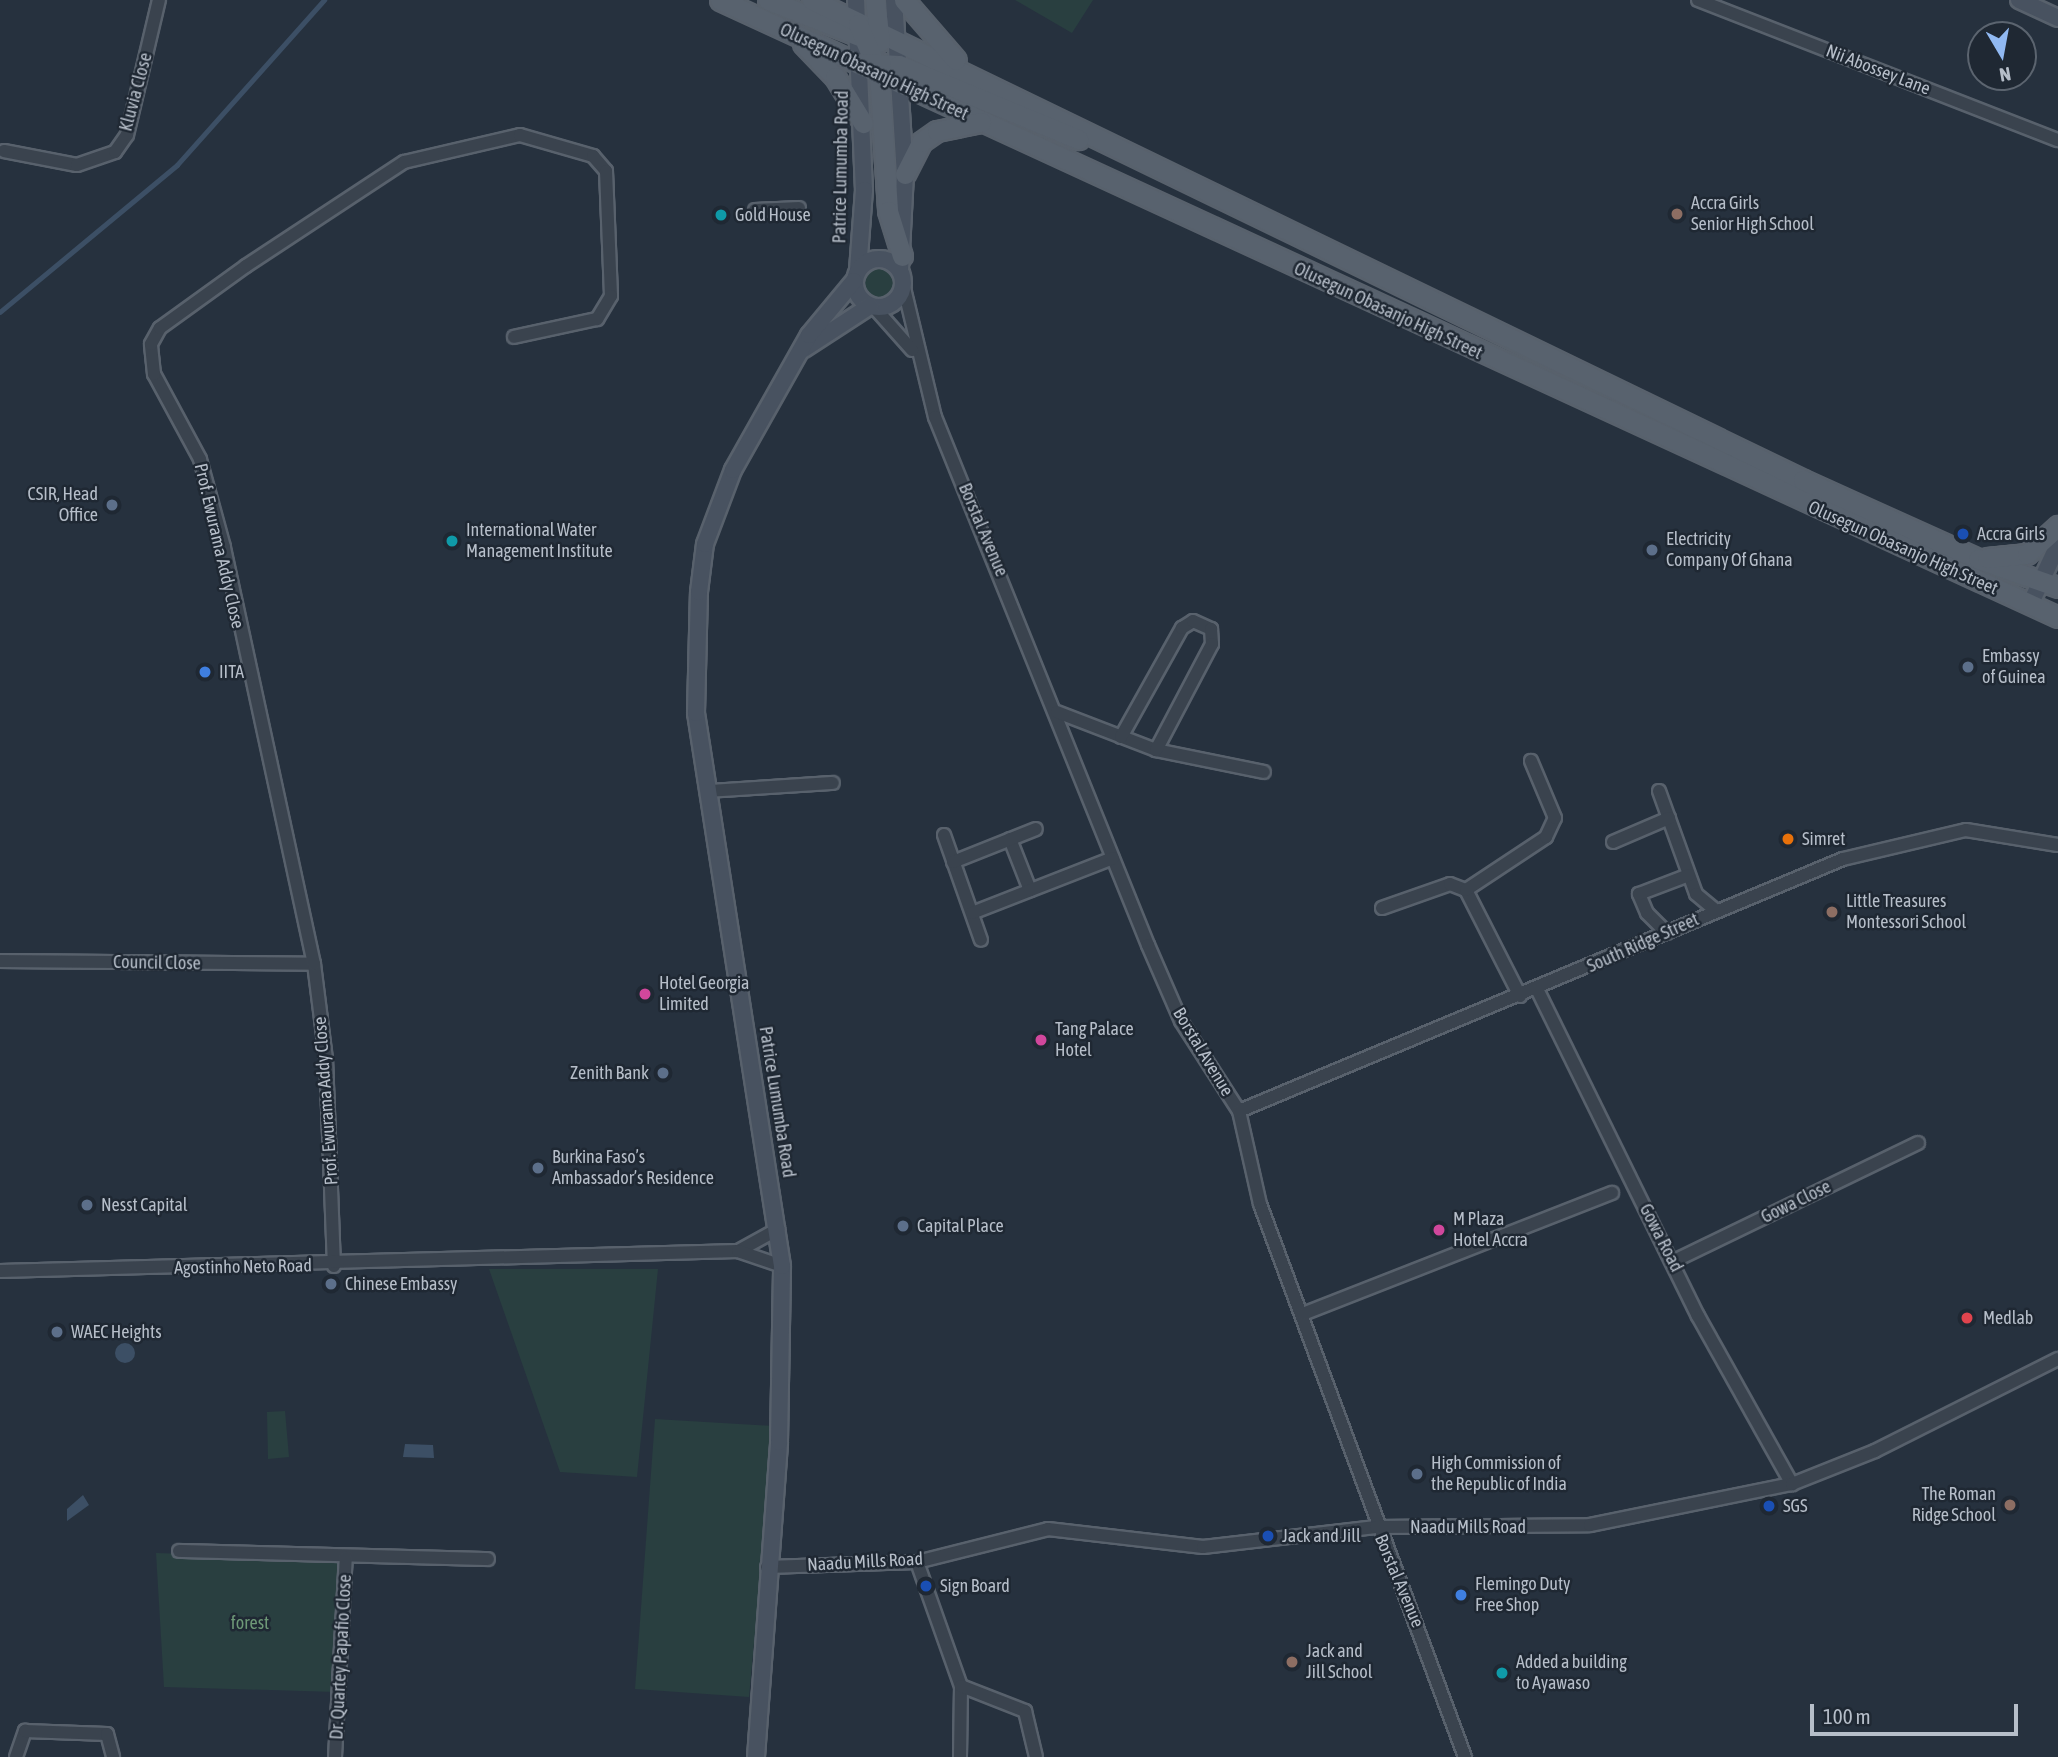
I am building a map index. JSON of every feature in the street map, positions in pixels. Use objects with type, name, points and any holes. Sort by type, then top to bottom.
[{"type":"main road","name":"Olusegun Obasanjo High Street","points":[[720,0],[795,36],[884,68],[981,122],[2058,617]]},
{"type":"main road","points":[[768,0],[873,36]]},
{"type":"main road","name":"Olusegun Obasanjo High Street","points":[[812,0],[873,36],[973,74],[1102,144],[1978,559],[2049,584]]},
{"type":"main road","points":[[875,0],[873,36],[884,68],[888,211],[902,270]]},
{"type":"main road","points":[[904,0],[925,30],[973,74]]},
{"type":"main road","points":[[795,36],[835,77],[863,123]]},
{"type":"main road","points":[[884,68],[1055,134],[1102,144]]},
{"type":"main road","points":[[905,174],[914,152],[937,131],[981,122]]},
{"type":"main road","points":[[1978,559],[2027,554],[2058,526]]},
{"type":"street","name":"Kluvia Close","points":[[4,150],[77,165],[116,152],[127,135],[159,0]]},
{"type":"street","points":[[856,0],[884,68],[905,174],[902,270],[893,302],[872,306],[858,296],[856,275],[879,258],[902,270]]},
{"type":"street","points":[[873,36],[894,0]]},
{"type":"street","name":"Nii Abossey Lane","points":[[1698,0],[2058,140]]},
{"type":"street","points":[[2019,0],[2058,18]]},
{"type":"street","name":"Patrice Lumumba Road","points":[[756,1757],[767,1567],[779,1442],[782,1266],[696,713],[705,544],[733,470],[799,352],[856,275],[863,123],[884,68]]},
{"type":"street","name":"Prof. Ewurama Addy Close","points":[[334,1266],[326,1059],[314,964],[223,547],[200,459],[154,374],[151,344],[160,328],[246,266],[404,162],[520,135],[593,156],[606,171],[611,296],[597,319],[514,337]]},
{"type":"street","points":[[755,210],[799,208]]},
{"type":"street","name":"Borstal Avenue","points":[[902,270],[915,354],[1113,858],[1181,1021],[1239,1111],[1259,1204],[1303,1314],[1376,1527],[1465,1757]]},
{"type":"street","name":"Patrice Lumumba Road","points":[[799,352],[872,306]]},
{"type":"street","name":"Borstal Avenue","points":[[872,306],[915,354]]},
{"type":"street","points":[[2030,606],[2049,584],[2058,545]]},
{"type":"street","points":[[1121,737],[1182,628],[1193,621],[1211,629],[1212,644],[1156,750]]},
{"type":"street","points":[[1057,712],[1156,750],[1264,772]]},
{"type":"street","points":[[1466,890],[1552,830],[1555,818],[1531,761]]},
{"type":"street","points":[[709,791],[833,782]]},
{"type":"street","points":[[1659,791],[1696,894],[1716,911]]},
{"type":"street","points":[[1613,842],[1669,818]]},
{"type":"street","points":[[953,862],[1036,829]]},
{"type":"street","name":"South Ridge Street","points":[[1239,1111],[1537,989],[1843,859],[1917,839],[1966,830],[2058,845]]},
{"type":"street","points":[[944,835],[981,940]]},
{"type":"street","points":[[1010,839],[1030,890]]},
{"type":"street","points":[[972,913],[1113,858]]},
{"type":"street","points":[[1667,933],[1647,913],[1639,894],[1689,875]]},
{"type":"street","points":[[1382,908],[1450,884],[1466,890],[1520,996]]},
{"type":"street","name":"Council Close","points":[[0,961],[314,964]]},
{"type":"street","name":"Gowa Road","points":[[1537,989],[1724,1366],[1792,1484]]},
{"type":"street","name":"Gowa Close","points":[[1674,1261],[1918,1143]]},
{"type":"street","points":[[1303,1314],[1612,1194]]},
{"type":"street","name":"Agostinho Neto Road","points":[[738,1251],[778,1229]]},
{"type":"street","name":"Agostinho Neto Road","points":[[0,1271],[334,1266],[738,1251],[782,1266]]},
{"type":"street","name":"Naadu Mills Road","points":[[767,1567],[917,1562],[1048,1529],[1203,1547],[1376,1527],[1590,1525],[1792,1484],[1875,1451],[2058,1359]]},
{"type":"street","name":"Dr. Quartey Papafio Close","points":[[179,1551],[488,1559]]},
{"type":"street","name":"Dr. Quartey Papafio Close","points":[[335,1757],[346,1556]]},
{"type":"street","points":[[917,1562],[961,1686],[960,1757]]},
{"type":"street","points":[[961,1686],[1026,1711],[1036,1757]]},
{"type":"street","points":[[16,1757],[25,1731],[107,1734],[113,1757]]},
{"type":"green space","points":[[1015,0],[1093,0],[1072,33]]},
{"type":"green space","points":[[879,264],[892,269],[897,282],[892,295],[879,300],[866,295],[861,282],[866,269]]},
{"type":"green space","points":[[489,1269],[658,1269],[637,1477],[560,1472]]},
{"type":"green space","points":[[285,1411],[289,1457],[268,1459],[267,1412]]},
{"type":"green space","points":[[655,1419],[774,1426],[749,1697],[635,1689]]},
{"type":"green space","name":"forest","points":[[156,1553],[344,1559],[336,1692],[164,1687]]},
{"type":"water","points":[[125,1343],[132,1346],[135,1353],[132,1360],[125,1363],[118,1360],[115,1353],[118,1346]]},
{"type":"water","points":[[405,1444],[433,1445],[434,1458],[403,1457]]},
{"type":"water","points":[[83,1495],[89,1505],[67,1521],[67,1509]]},
{"type":"waterway","points":[[0,312],[177,165],[324,0]]},
{"type":"place","name":"Accra Girls Senior High School","points":[[1677,214]]},
{"type":"place","name":"Gold House","points":[[721,215]]},
{"type":"place","name":"CSIR, Head Office","points":[[112,505]]},
{"type":"place","name":"Accra Girls","points":[[1963,534]]},
{"type":"place","name":"International Water Management Institute","points":[[452,541]]},
{"type":"place","name":"Electricity Company Of Ghana","points":[[1652,550]]},
{"type":"place","name":"Embassy of Guinea","points":[[1968,667]]},
{"type":"place","name":"IITA","points":[[205,672]]},
{"type":"place","name":"Simret","points":[[1788,839]]},
{"type":"place","name":"Little Treasures Montessori School","points":[[1832,912]]},
{"type":"place","name":"Hotel Georgia Limited","points":[[645,994]]},
{"type":"place","name":"Tang Palace Hotel","points":[[1041,1040]]},
{"type":"place","name":"Zenith Bank","points":[[663,1073]]},
{"type":"place","name":"Burkina Faso’s Ambassador’s Residence","points":[[538,1168]]},
{"type":"place","name":"Nesst Capital","points":[[87,1205]]},
{"type":"place","name":"Capital Place","points":[[903,1226]]},
{"type":"place","name":"M Plaza Hotel Accra","points":[[1439,1230]]},
{"type":"place","name":"Chinese Embassy","points":[[331,1284]]},
{"type":"place","name":"Medlab","points":[[1967,1318]]},
{"type":"place","name":"WAEC Heights","points":[[57,1332]]},
{"type":"place","name":"High Commission of the Republic of India","points":[[1417,1474]]},
{"type":"place","name":"The Roman Ridge School","points":[[2010,1505]]},
{"type":"place","name":"SGS","points":[[1769,1506]]},
{"type":"place","name":"Jack and Jill","points":[[1268,1536]]},
{"type":"place","name":"Sign Board","points":[[926,1586]]},
{"type":"place","name":"Flemingo Duty Free Shop","points":[[1461,1595]]},
{"type":"place","name":"Jack and Jill School","points":[[1292,1662]]},
{"type":"place","name":"Added a building to Ayawaso","points":[[1502,1673]]}]
